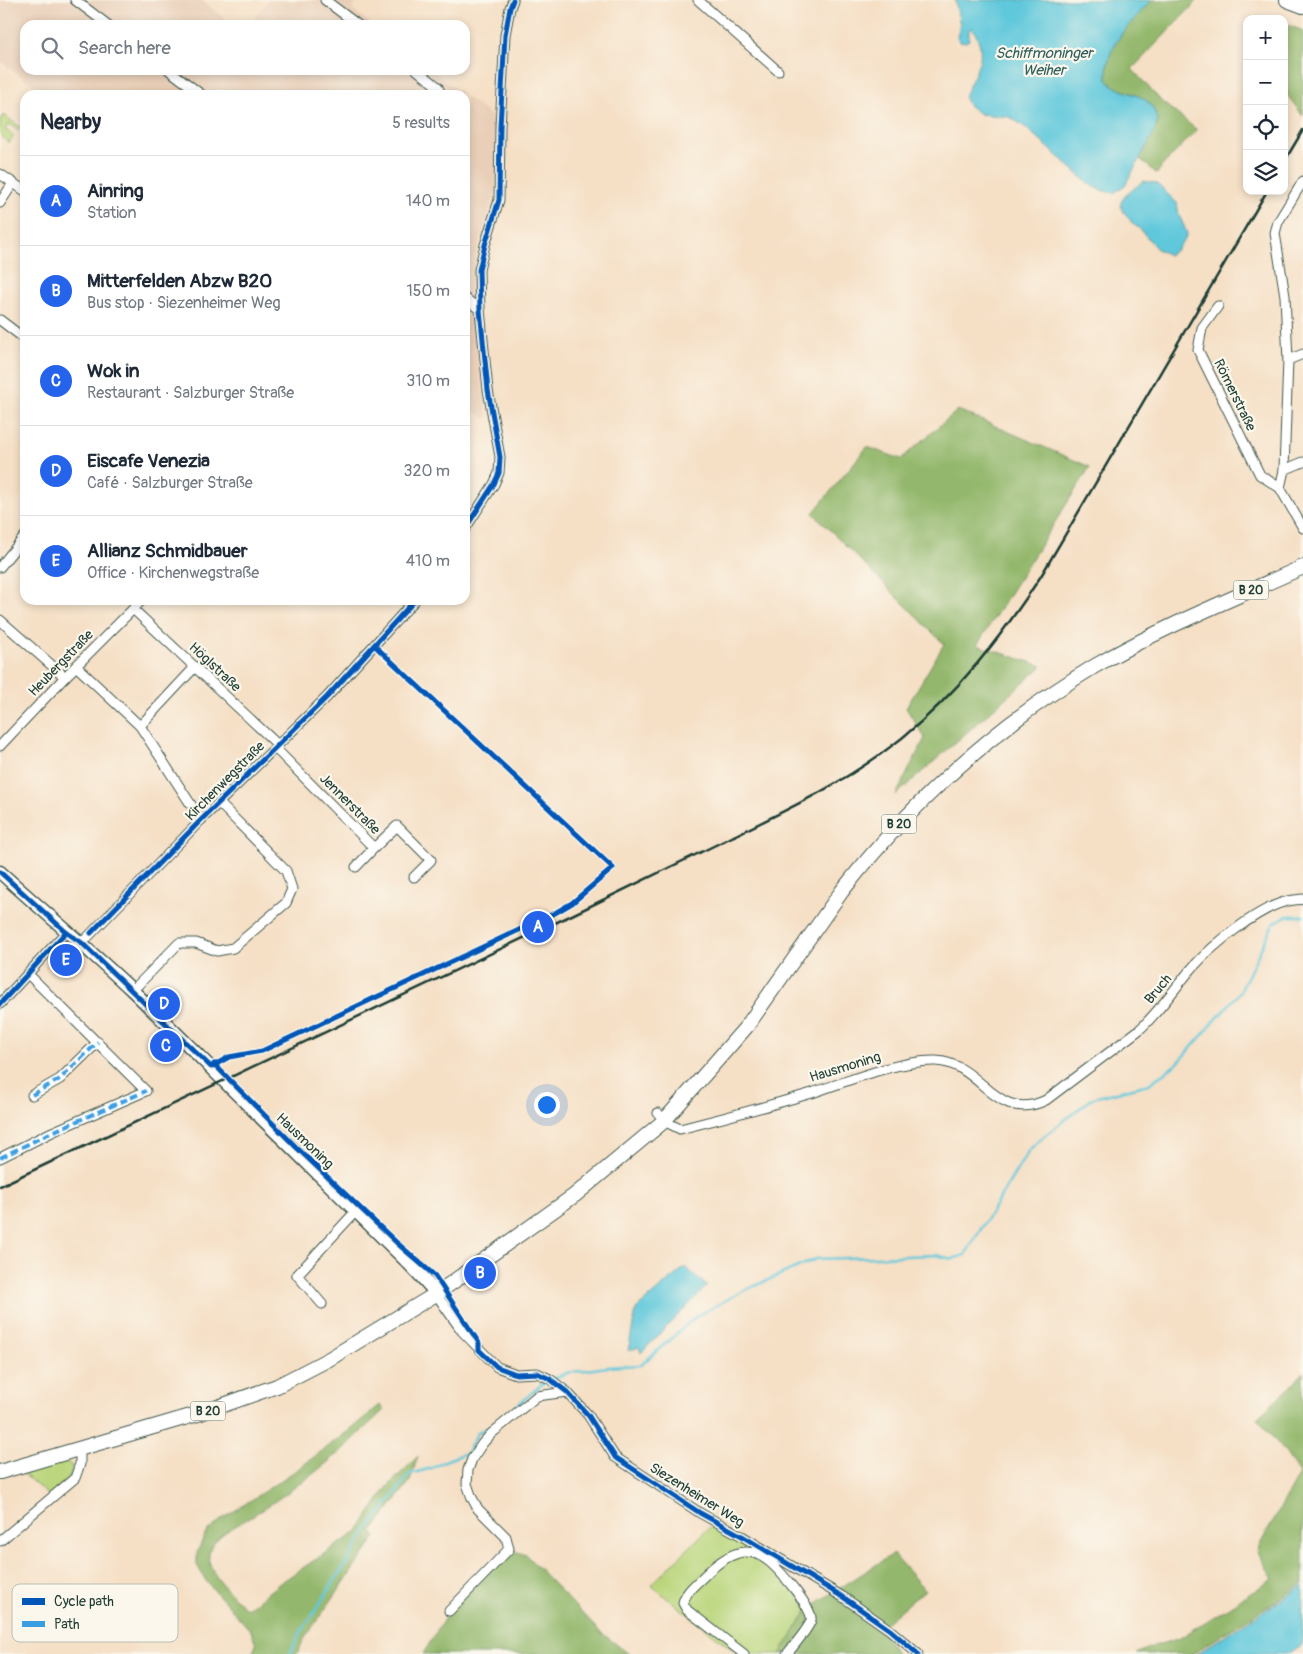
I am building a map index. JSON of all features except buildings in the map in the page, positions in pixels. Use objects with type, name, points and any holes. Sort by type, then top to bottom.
[{"type":"main road","points":[[1287,0],[1303,6]]},
{"type":"main road","name":"B 20","points":[[0,1472],[202,1413],[277,1386],[329,1359],[436,1294],[598,1177],[661,1117],[748,1026],[842,891],[904,818],[964,761],[1024,714],[1095,666],[1199,613],[1303,567]]},
{"type":"street","points":[[75,0],[101,20]]},
{"type":"street","points":[[325,0],[351,20]]},
{"type":"street","points":[[470,521],[494,484],[499,472],[500,457],[488,390],[480,310],[479,270],[499,200],[505,35],[513,0]]},
{"type":"street","points":[[698,0],[778,71]]},
{"type":"street","points":[[176,75],[195,90]]},
{"type":"street","points":[[423,75],[439,90]]},
{"type":"street","points":[[0,174],[20,188]]},
{"type":"street","points":[[1280,488],[1284,470],[1288,360],[1285,296],[1275,233],[1278,222],[1303,181]]},
{"type":"street","points":[[0,203],[13,183]]},
{"type":"street","points":[[470,302],[480,310]]},
{"type":"street","name":"Römerstraße","points":[[1218,306],[1202,328],[1198,350],[1260,475],[1280,488],[1303,528]]},
{"type":"street","points":[[0,320],[20,335]]},
{"type":"street","points":[[1288,360],[1303,354]]},
{"type":"street","points":[[1284,470],[1303,462]]},
{"type":"street","points":[[0,567],[20,542]]},
{"type":"street","name":"Heubergstraße","points":[[1,743],[137,605]]},
{"type":"street","name":"Kirchenwegstraße","points":[[82,943],[201,820],[327,697],[411,605]]},
{"type":"street","name":"Höglstraße","points":[[133,609],[277,746]]},
{"type":"street","points":[[0,620],[65,677]]},
{"type":"street","points":[[76,666],[140,726],[201,820]]},
{"type":"street","points":[[140,726],[195,667]]},
{"type":"street","name":"Jennerstraße","points":[[277,746],[374,848],[397,826],[431,860],[414,877]]},
{"type":"street","points":[[132,990],[179,944],[196,943],[217,951],[233,948],[286,903],[292,889],[286,871],[219,803]]},
{"type":"street","points":[[356,867],[374,848]]},
{"type":"street","name":"Hausmoning","points":[[0,872],[66,932],[82,943],[132,990],[356,1210],[426,1281],[436,1294]]},
{"type":"street","name":"Bruch","points":[[1037,1105],[1139,1030],[1206,954],[1252,918],[1284,902],[1303,899]]},
{"type":"street","points":[[0,1004],[66,932]]},
{"type":"street","points":[[0,1158],[52,1132],[146,1091],[28,974]]},
{"type":"street","points":[[32,1094],[60,1079],[98,1042]]},
{"type":"street","name":"Hausmoning","points":[[661,1117],[680,1130],[782,1102],[906,1063],[937,1061],[954,1065],[967,1072],[1005,1102],[1015,1106],[1037,1105]]},
{"type":"street","points":[[322,1304],[297,1275],[356,1210]]},
{"type":"street","name":"Siezenheimer Weg","points":[[436,1294],[462,1331],[497,1367],[516,1374],[537,1373],[558,1384],[567,1392],[588,1415],[615,1457],[700,1513],[843,1597],[890,1630],[918,1654]]},
{"type":"street","points":[[449,1611],[509,1549],[506,1538],[478,1509],[472,1498],[467,1484],[468,1470],[472,1458],[491,1434],[537,1396],[567,1392]]},
{"type":"street","points":[[0,1541],[75,1478],[80,1464],[80,1448]]},
{"type":"street","points":[[739,1553],[742,1536]]},
{"type":"street","points":[[744,1654],[687,1610],[683,1603],[685,1596],[719,1563],[739,1553],[752,1552],[770,1561],[803,1601],[811,1614],[811,1623],[786,1654]]},
{"type":"shaded area","points":[[0,0],[201,0],[227,20],[20,20],[20,75],[438,75],[457,90],[39,90],[0,61]]},
{"type":"shaded area","points":[[268,0],[358,0],[352,9],[366,20],[253,20]]},
{"type":"shaded area","points":[[470,100],[498,121],[496,191],[477,251],[472,284],[473,309],[487,420],[470,408]]},
{"type":"green space","points":[[1152,0],[1198,0],[1132,69],[1162,102],[1197,130],[1161,167],[1157,174],[1139,158],[1158,121],[1153,109],[1148,102],[1115,87],[1107,80],[1108,62],[1116,42]]},
{"type":"green space","points":[[1288,25],[1303,31],[1303,116],[1288,96]]},
{"type":"green space","points":[[4,115],[20,127],[18,131],[9,124],[5,129],[14,136],[9,143],[0,135],[0,120]]},
{"type":"green space","points":[[958,410],[1090,467],[977,645],[1042,666],[896,795],[925,738],[906,708],[944,644],[813,513],[867,447],[901,459]]},
{"type":"green space","points":[[1303,1372],[1303,1584],[1192,1654],[1136,1654],[1180,1638],[1273,1579],[1257,1550],[1299,1474],[1285,1452],[1257,1418],[1294,1384]]},
{"type":"green space","points":[[380,1405],[384,1410],[335,1456],[287,1493],[223,1534],[211,1548],[209,1561],[212,1569],[222,1585],[247,1609],[280,1583],[357,1532],[389,1485],[418,1456],[410,1481],[372,1532],[376,1537],[304,1639],[297,1654],[252,1654],[256,1645],[251,1631],[206,1581],[197,1565],[197,1552],[206,1533],[221,1520],[298,1469]]},
{"type":"green space","points":[[64,1459],[72,1466],[71,1475],[49,1496],[20,1471]]},
{"type":"green space","points":[[714,1523],[764,1555],[809,1608],[780,1654],[738,1654],[651,1585]]},
{"type":"green space","points":[[509,1549],[526,1555],[599,1631],[629,1654],[423,1654],[449,1611]]},
{"type":"green space","points":[[893,1554],[925,1590],[881,1627],[896,1654],[780,1654],[809,1608]]},
{"type":"water","name":"Schiffmoninger Weiher","points":[[955,0],[1152,0],[1122,33],[1111,52],[1108,62],[1107,80],[1115,87],[1148,102],[1158,121],[1151,138],[1125,185],[1114,193],[1101,190],[1089,184],[1025,127],[1010,117],[980,114],[968,105],[964,96],[979,63],[980,46],[972,28],[969,29],[969,40],[966,42],[959,41],[957,37],[960,25]]},
{"type":"water","points":[[1143,181],[1156,183],[1177,203],[1179,215],[1187,233],[1177,249],[1169,255],[1157,249],[1140,229],[1133,224],[1121,208],[1121,202],[1125,196]]},
{"type":"water","points":[[685,1267],[707,1286],[641,1353],[639,1347],[628,1351],[636,1309]]},
{"type":"water","points":[[1303,1586],[1302,1645],[1287,1654],[1196,1654]]},
{"type":"waterway","points":[[553,1379],[566,1373],[607,1367],[641,1365],[697,1316],[743,1291],[816,1259],[936,1255],[952,1259],[965,1255],[1029,1150],[1093,1098],[1149,1084],[1178,1063],[1240,992],[1273,924],[1286,916],[1303,916]]},
{"type":"waterway","points":[[290,1654],[298,1637],[368,1529],[410,1474],[432,1468],[467,1453],[478,1432],[493,1426],[548,1381]]},
{"type":"railway","points":[[1288,155],[1303,130]]},
{"type":"railway","points":[[0,1186],[572,915],[777,815],[841,780],[902,738],[942,702],[978,663],[1041,576],[1265,195]]},
{"type":"marked path","points":[[32,1095],[60,1079],[98,1042]]},
{"type":"marked path","points":[[0,1158],[52,1132],[146,1091]]},
{"type":"cycle path","points":[[470,521],[499,473],[500,457],[488,390],[480,310],[479,270],[499,200],[500,127],[505,35],[513,0]]},
{"type":"cycle path","points":[[91,933],[201,820],[327,697],[410,605]]},
{"type":"cycle path","points":[[0,872],[66,932],[82,943],[211,1067],[229,1057],[262,1051],[555,913],[572,903],[613,868],[375,646]]},
{"type":"cycle path","points":[[0,1004],[66,932]]},
{"type":"cycle path","points":[[214,1064],[296,1147],[397,1243],[435,1276],[479,1343],[479,1350],[497,1367],[516,1374],[537,1373],[550,1379],[567,1392],[588,1415],[615,1457],[700,1513],[843,1597],[890,1630],[918,1654]]},
{"type":"place","name":"Ainring","points":[[538,927]]},
{"type":"place","name":"Allianz Schmidbauer","points":[[66,960]]},
{"type":"place","name":"Eiscafe Venezia","points":[[164,1004]]},
{"type":"place","name":"Wok in","points":[[166,1046]]},
{"type":"place","name":"Mitterfelden Abzw B20","points":[[480,1273]]}]
